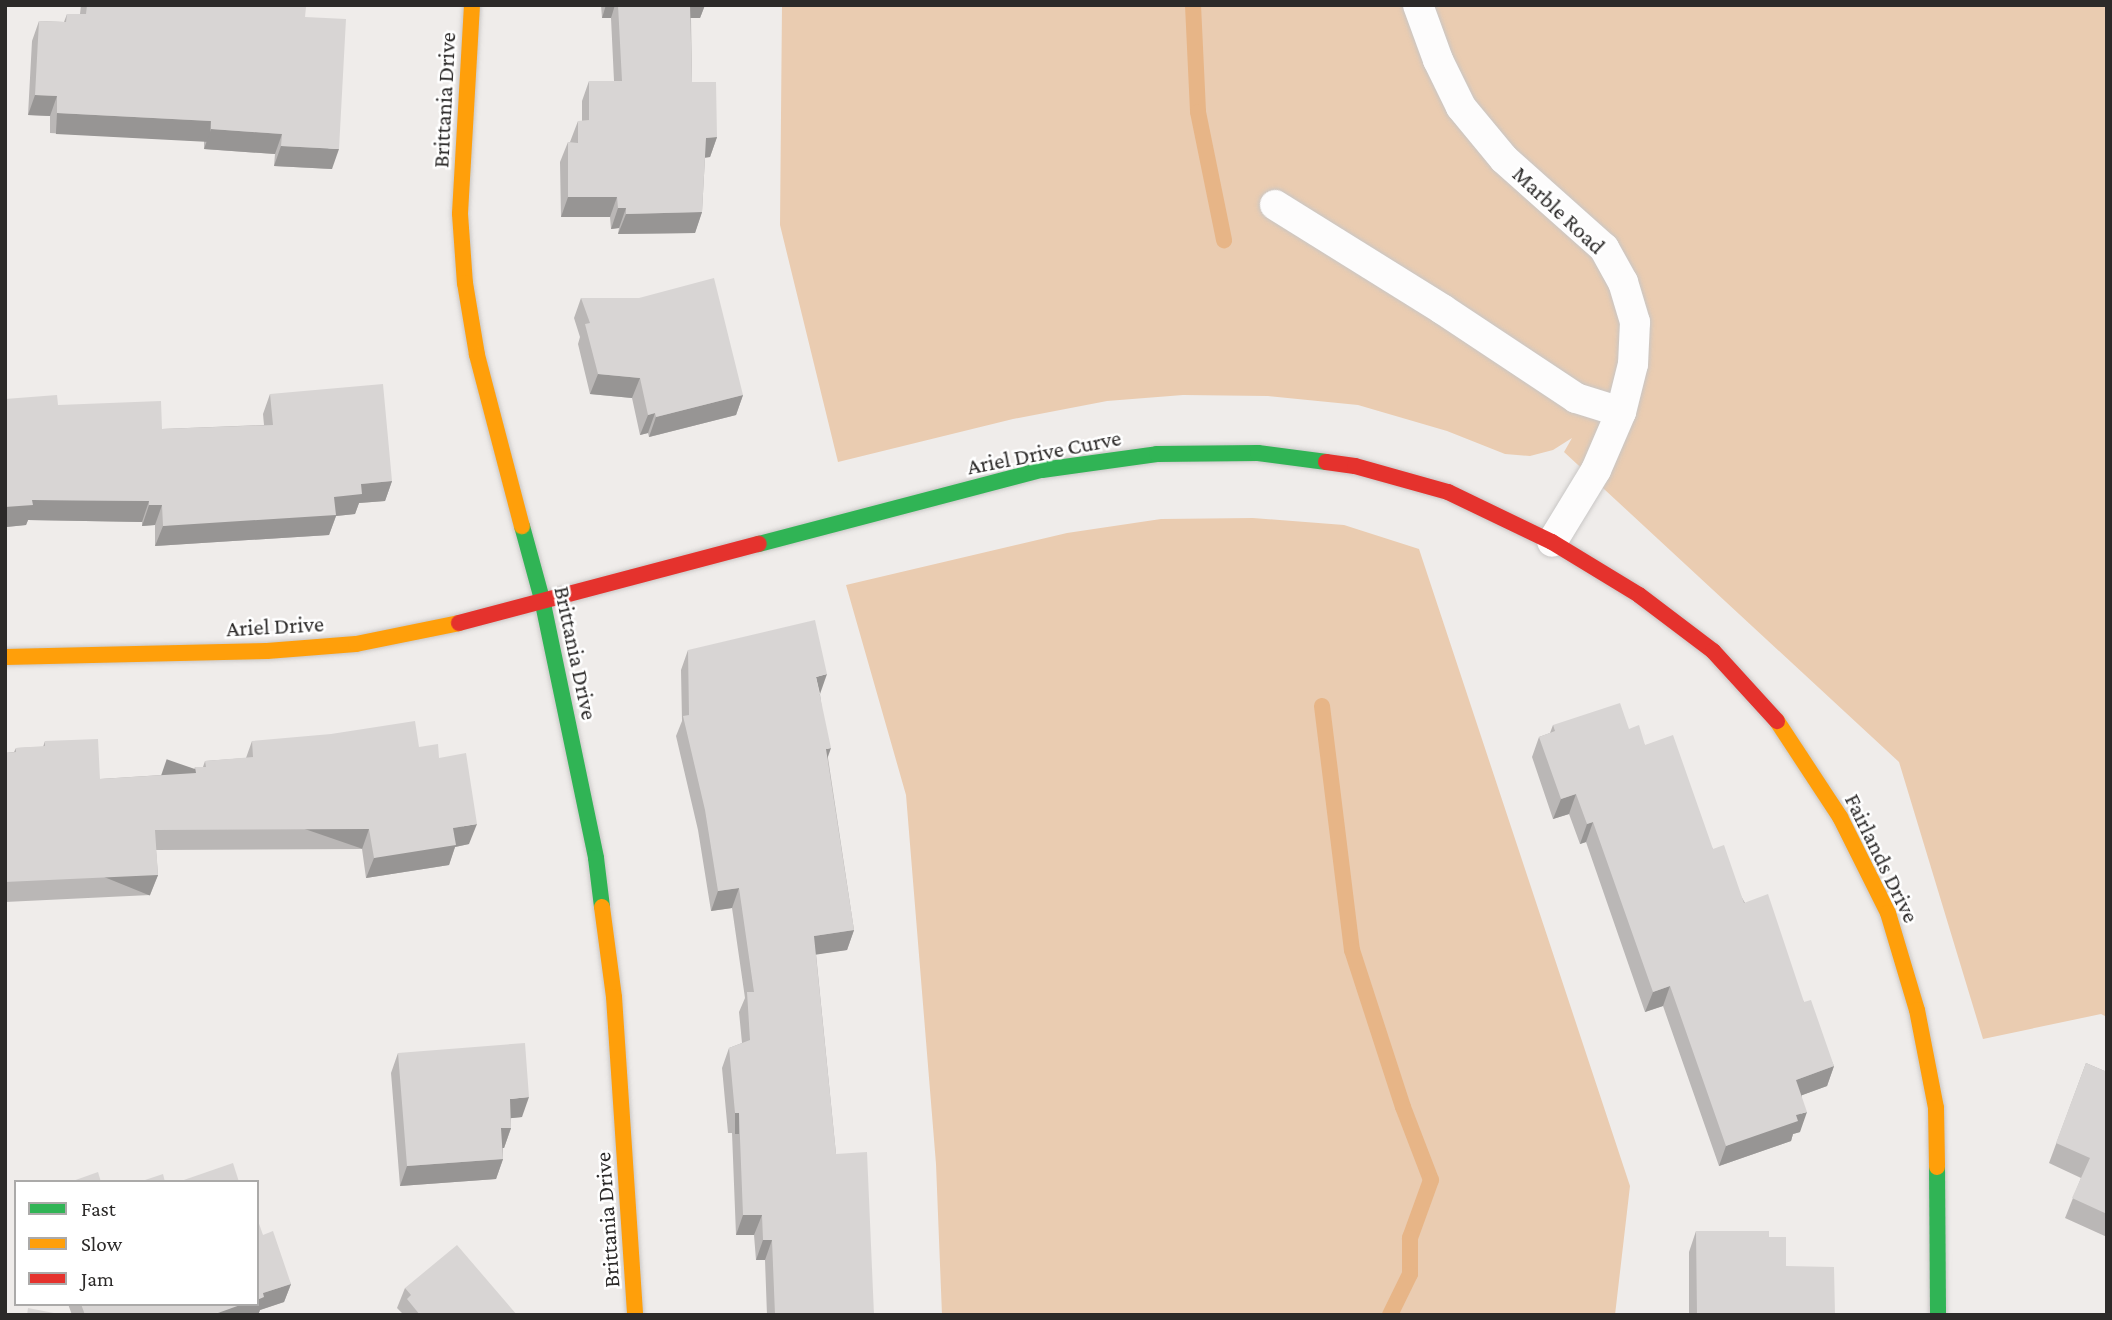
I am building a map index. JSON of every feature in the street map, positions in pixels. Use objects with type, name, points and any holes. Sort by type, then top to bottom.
[{"type":"street","name":"Brittania Drive","points":[[472,5],[460,214],[465,283],[477,355],[542,599],[596,858],[614,997],[635,1315]]},
{"type":"street","name":"Ariel Drive Curve","points":[[542,599],[1042,470],[1157,454],[1258,453],[1355,466],[1448,492],[1552,542]]},
{"type":"street","name":"Fairlands Drive","points":[[1552,542],[1639,596],[1713,651],[1780,725],[1840,817],[1888,913],[1920,1022],[1936,1108],[1938,1315]]},
{"type":"street","name":"Ariel Drive","points":[[5,657],[267,651],[356,644],[423,632],[542,599]]},
{"type":"lane","name":"Marble Road","points":[[1419,5],[1438,60],[1461,107],[1504,159],[1604,248],[1623,282],[1635,322],[1633,364],[1621,412],[1596,470],[1552,542]]},
{"type":"lane","points":[[1275,205],[1442,309],[1576,398],[1621,412]]},
{"type":"shaded area","points":[[782,5],[2107,5],[2107,1017],[2101,1014],[1983,1039],[1899,762],[1564,452],[1572,438],[1553,450],[1530,456],[1505,454],[1447,431],[1358,405],[1268,396],[1183,395],[1107,401],[1013,419],[838,462],[780,225]]},
{"type":"shaded area","points":[[1253,518],[1344,525],[1419,549],[1630,1186],[1615,1315],[942,1315],[936,1164],[906,795],[846,585],[1067,533],[1161,519]]},
{"type":"building","points":[[87,5],[284,5],[306,7],[305,17],[346,19],[339,149],[281,146],[282,134],[211,129],[211,121],[57,113],[57,96],[35,95],[39,21],[66,22],[67,14],[86,14]]},
{"type":"building","points":[[618,5],[690,5],[692,82],[716,82],[717,137],[706,138],[702,212],[626,214],[626,208],[618,208],[617,197],[568,197],[568,142],[578,143],[578,121],[589,120],[589,81],[622,81]]},
{"type":"building","points":[[714,278],[743,395],[656,417],[655,413],[648,415],[640,378],[598,374],[585,324],[590,323],[581,298],[639,298]]},
{"type":"building","points":[[383,384],[392,481],[361,484],[362,494],[334,497],[336,515],[163,526],[162,505],[149,505],[149,501],[32,500],[33,505],[5,507],[5,399],[57,395],[58,405],[161,401],[162,429],[273,425],[270,394]]},
{"type":"building","points":[[815,620],[827,674],[816,677],[831,748],[826,749],[854,930],[814,936],[836,1154],[867,1152],[874,1315],[775,1315],[772,1240],[763,1240],[762,1215],[743,1215],[739,1113],[735,1113],[729,1048],[750,1040],[747,992],[754,992],[739,888],[718,891],[705,810],[683,716],[689,715],[688,650]]},
{"type":"building","points":[[1620,703],[1629,729],[1639,725],[1645,745],[1673,735],[1713,849],[1724,845],[1744,903],[1768,894],[1804,1002],[1811,1000],[1834,1066],[1796,1080],[1807,1112],[1796,1115],[1798,1121],[1726,1146],[1670,986],[1653,992],[1593,822],[1587,824],[1576,794],[1561,799],[1539,737],[1555,731],[1553,725]]},
{"type":"building","points":[[415,721],[419,747],[438,744],[439,758],[466,753],[477,824],[453,828],[456,845],[374,858],[369,829],[155,830],[158,875],[5,882],[5,753],[16,752],[16,748],[45,746],[45,741],[98,739],[100,779],[196,773],[195,767],[206,767],[205,761],[253,757],[252,741],[331,734]]},
{"type":"building","points":[[525,1043],[529,1097],[510,1099],[511,1128],[501,1128],[503,1159],[407,1166],[398,1053]]},
{"type":"building","points":[[2086,1063],[2107,1072],[2107,1214],[2072,1198],[2090,1158],[2056,1143]]},
{"type":"building","points":[[233,1163],[238,1180],[184,1180]]},
{"type":"building","points":[[98,1172],[100,1180],[76,1180]]},
{"type":"building","points":[[163,1174],[164,1180],[145,1180]]},
{"type":"building","points":[[259,1224],[263,1235],[273,1231],[291,1284],[263,1293],[264,1297],[259,1299]]},
{"type":"building","points":[[1696,1231],[1769,1231],[1769,1237],[1786,1237],[1786,1266],[1834,1267],[1835,1315],[1697,1315]]},
{"type":"building","points":[[457,1245],[517,1315],[420,1315],[407,1299],[411,1295],[405,1288]]},
{"type":"building","points":[[82,1306],[237,1306],[218,1313],[85,1315]]},
{"type":"building","points":[[28,1308],[64,1315],[27,1315]]},
{"type":"waterway","points":[[1193,5],[1198,112],[1224,240]]},
{"type":"waterway","points":[[1322,706],[1352,950],[1403,1107],[1431,1180],[1410,1238],[1410,1274],[1390,1315]]},
{"type":"traffic: fast","points":[[759,544],[1042,470],[1157,454],[1258,453],[1326,462]]},
{"type":"traffic: fast","points":[[522,526],[542,599],[596,858],[602,907]]},
{"type":"traffic: fast","points":[[1937,1167],[1938,1315]]},
{"type":"traffic: slow","points":[[472,5],[460,214],[465,283],[477,355],[522,526]]},
{"type":"traffic: slow","points":[[5,657],[267,651],[356,644],[459,623]]},
{"type":"traffic: slow","points":[[1777,721],[1840,817],[1888,913],[1917,1010],[1936,1108],[1937,1167]]},
{"type":"traffic: slow","points":[[602,907],[614,997],[635,1315]]},
{"type":"traffic: jam","points":[[1326,462],[1355,466],[1448,492],[1552,542],[1639,595],[1713,651],[1777,721]]},
{"type":"traffic: jam","points":[[459,623],[759,544]]}]
